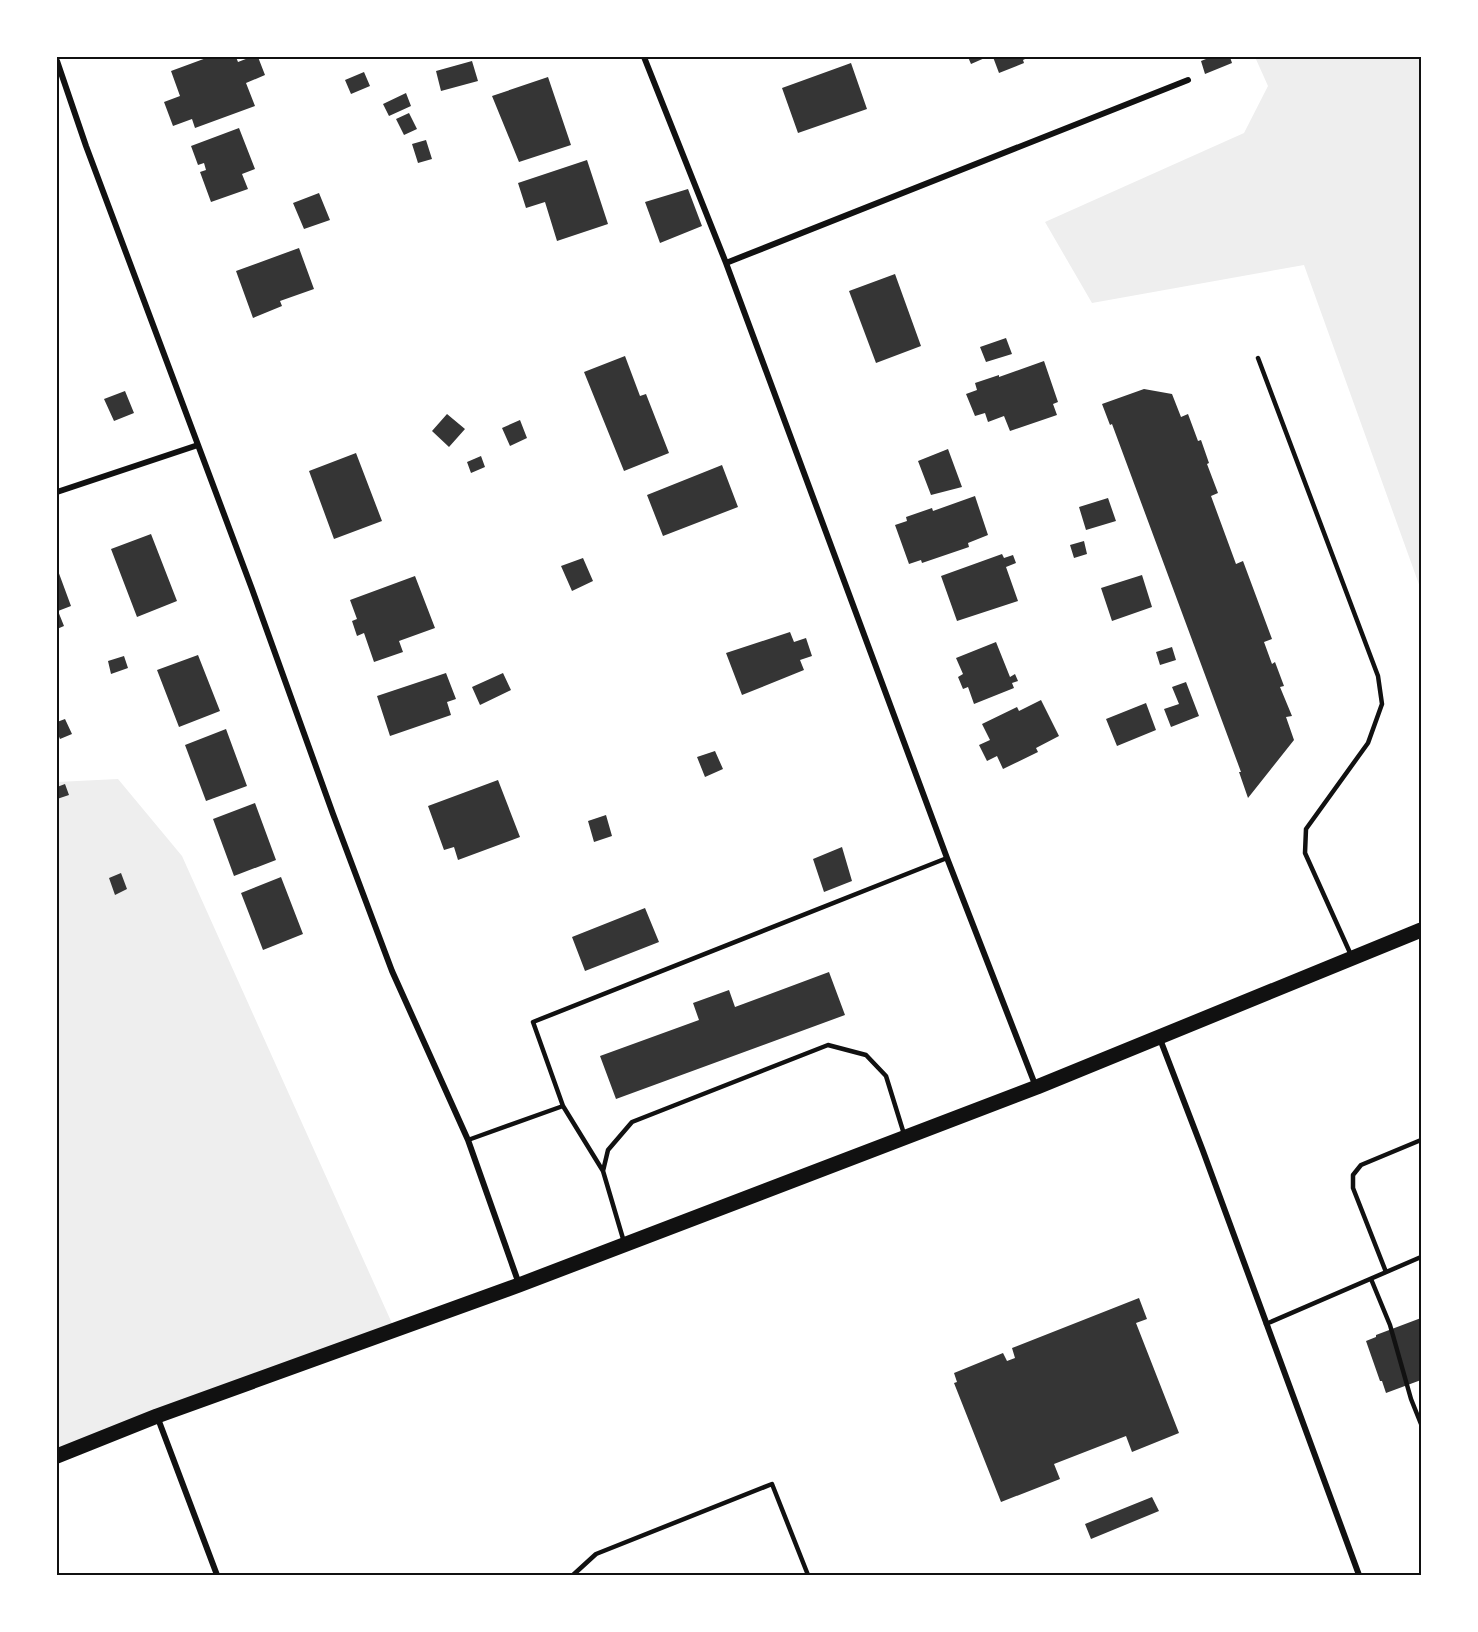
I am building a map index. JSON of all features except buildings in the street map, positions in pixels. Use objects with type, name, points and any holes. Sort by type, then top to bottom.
[{"type":"main road","points":[[57,1456],[157,1416],[519,1285],[1036,1087],[1421,930]]},
{"type":"street","points":[[644,57],[726,263],[946,858],[1036,1087]]},
{"type":"street","points":[[57,62],[86,146],[392,971],[468,1140],[519,1285]]},
{"type":"street","points":[[726,263],[1188,80]]},
{"type":"street","points":[[57,492],[198,445]]},
{"type":"street","points":[[1159,1036],[1359,1575]]},
{"type":"street","points":[[157,1416],[217,1575]]},
{"type":"lane","points":[[1258,358],[1378,676],[1382,704],[1368,743],[1306,829],[1305,853],[1352,958]]},
{"type":"lane","points":[[624,1245],[603,1171],[563,1106],[533,1022],[946,858]]},
{"type":"lane","points":[[603,1171],[608,1150],[632,1122],[828,1045],[866,1055],[886,1076],[906,1137]]},
{"type":"lane","points":[[468,1140],[563,1106]]},
{"type":"lane","points":[[1386,1272],[1353,1188],[1353,1175],[1361,1165],[1421,1140]]},
{"type":"lane","points":[[1266,1324],[1421,1257]]},
{"type":"lane","points":[[1371,1279],[1390,1325],[1411,1399],[1421,1424]]},
{"type":"lane","points":[[573,1575],[596,1554],[772,1484],[808,1575]]},
{"type":"shaded area","points":[[1255,57],[1421,57],[1421,590],[1304,265],[1092,303],[1045,222],[1244,133],[1268,86]]},
{"type":"shaded area","points":[[118,779],[182,856],[395,1330],[57,1460],[57,782]]}]
